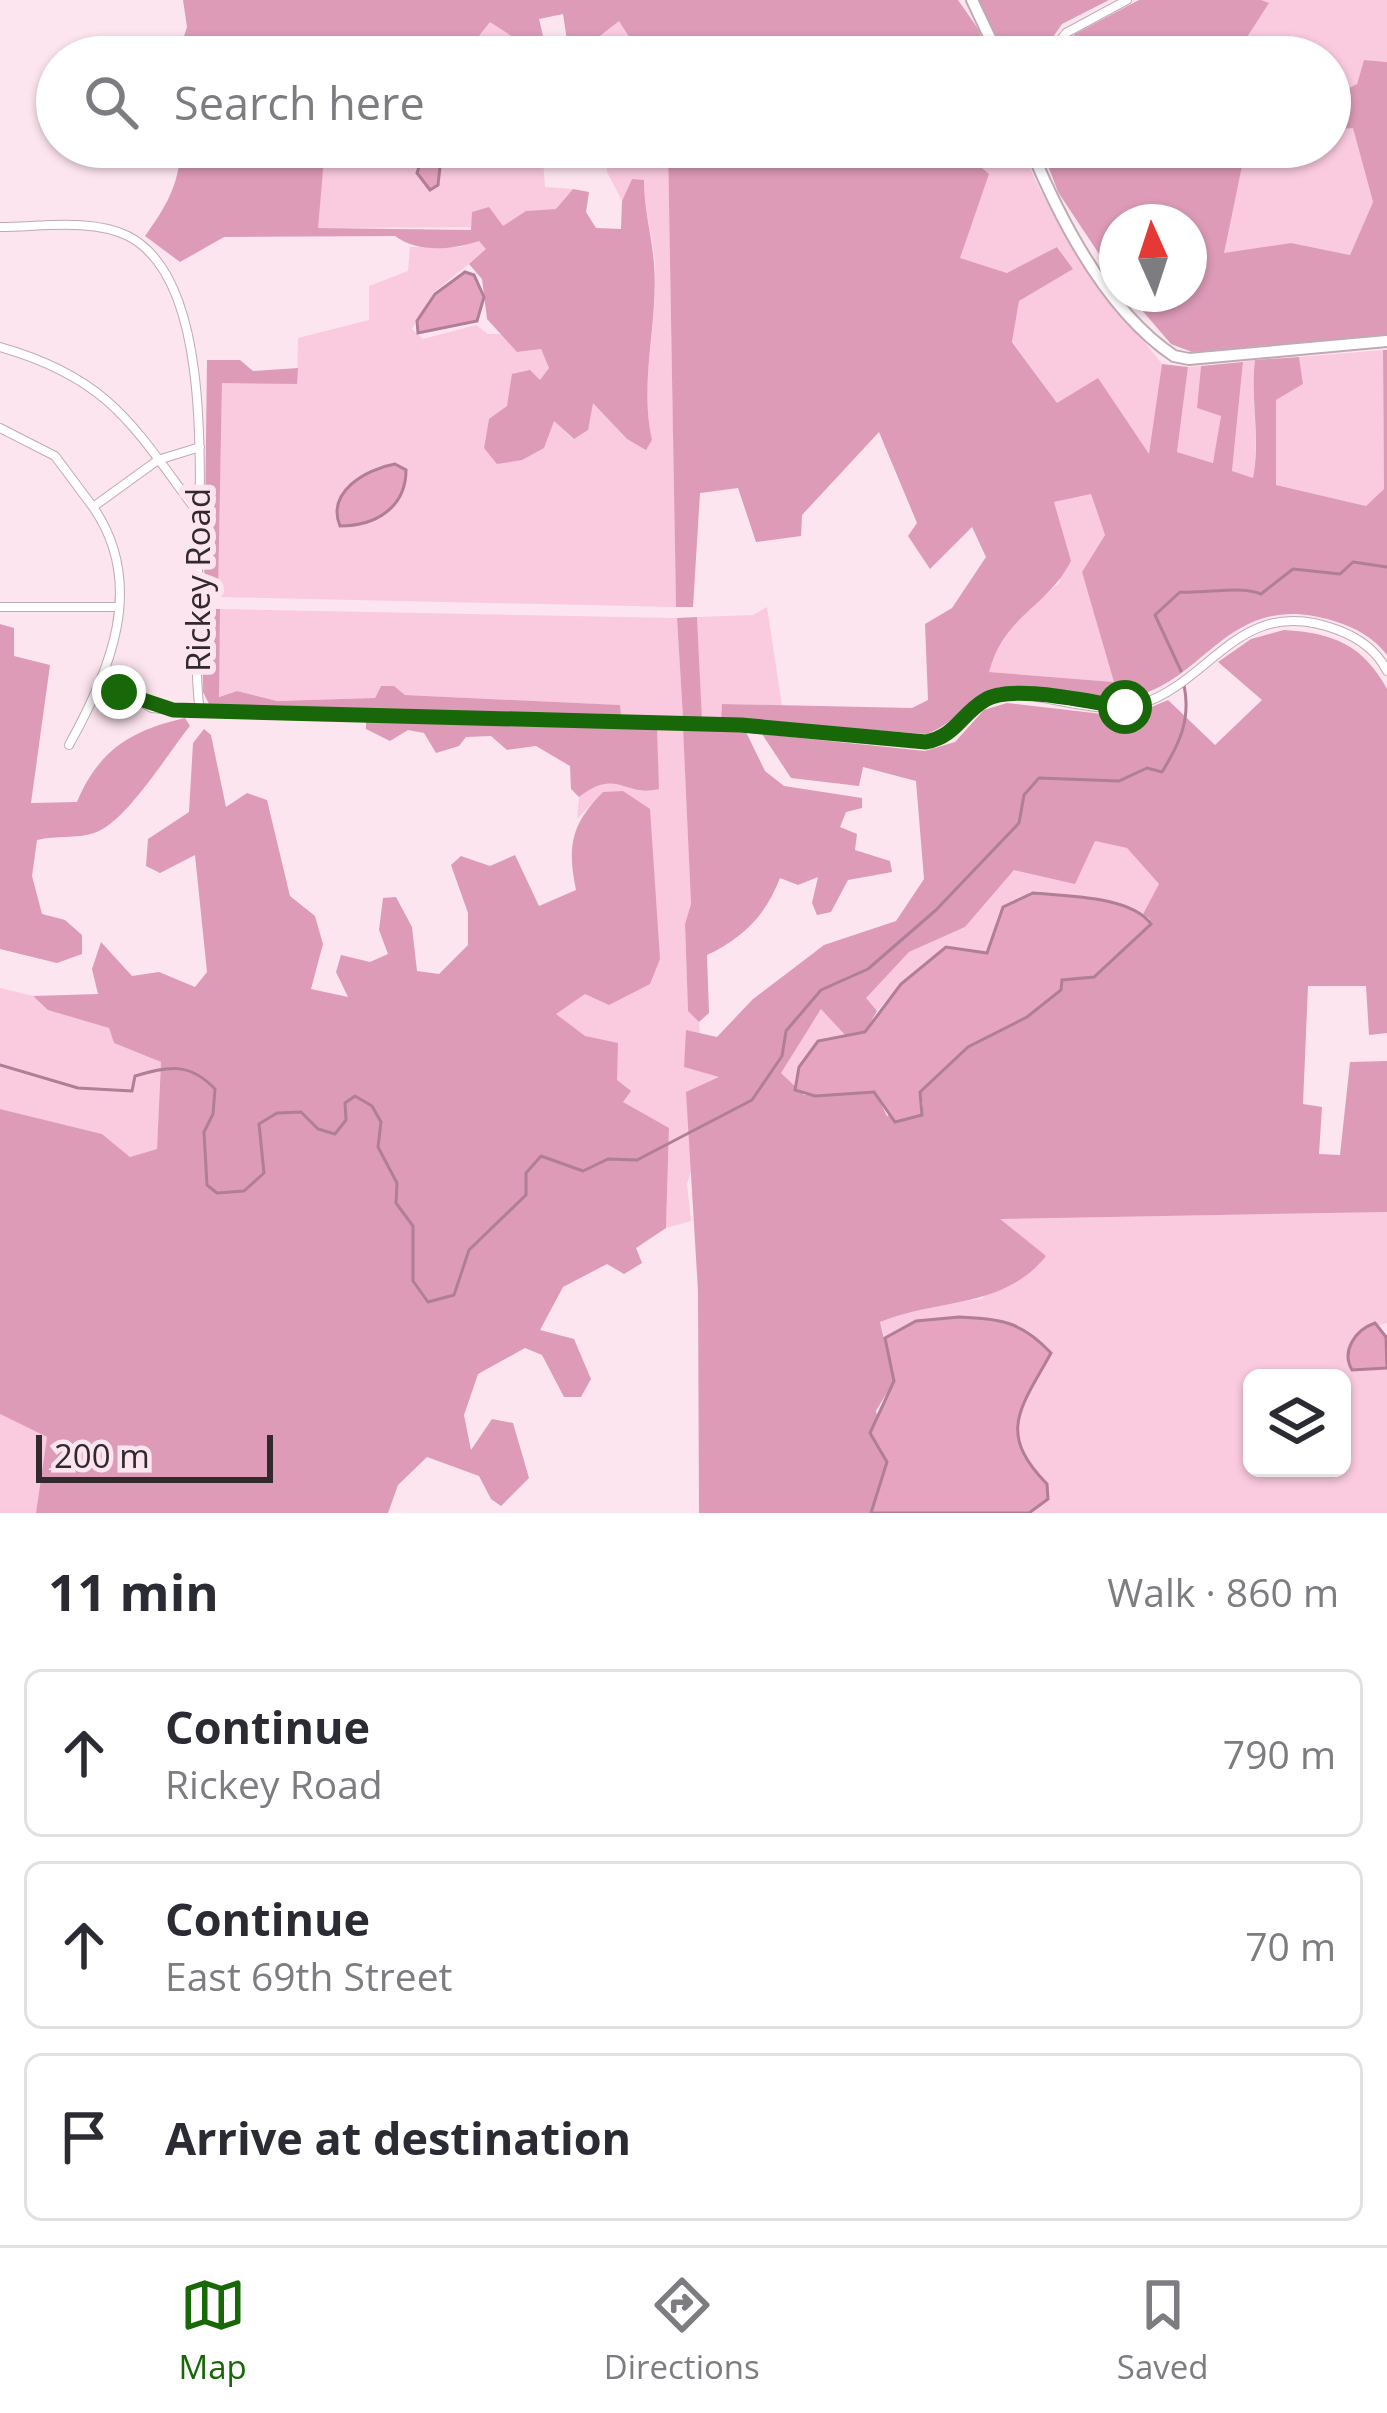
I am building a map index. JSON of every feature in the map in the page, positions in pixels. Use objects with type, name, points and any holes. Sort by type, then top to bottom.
[{"type":"street","points":[[972,0],[989,36]]},
{"type":"street","points":[[1064,36],[1127,0]]},
{"type":"street","points":[[1039,168],[1095,268],[1174,356],[1189,359],[1387,341]]},
{"type":"street","name":"Rickey Road","points":[[0,227],[121,233],[158,264],[181,307],[196,385],[200,447],[200,712],[741,725],[926,742],[950,735],[979,704],[999,694],[1138,704],[1247,632],[1288,622],[1350,635],[1380,657],[1387,671]]},
{"type":"street","points":[[0,347],[40,358],[87,383],[126,417],[198,513]]},
{"type":"street","points":[[0,428],[55,456],[113,541],[114,650],[103,682],[69,745]]},
{"type":"street","points":[[93,507],[158,460],[200,447]]},
{"type":"street","points":[[0,607],[117,607]]},
{"type":"street","points":[[103,682],[152,707],[200,712]]},
{"type":"shaded area","points":[[183,0],[958,0],[981,36],[629,36],[619,21],[600,36],[566,36],[563,14],[539,19],[543,36],[511,36],[490,22],[479,36],[184,36]]},
{"type":"shaded area","points":[[979,0],[1109,0],[1062,24],[1054,36],[995,36]]},
{"type":"shaded area","points":[[1139,0],[1269,3],[1248,36],[1075,34]]},
{"type":"shaded area","points":[[1261,0],[1387,0],[1387,62],[1364,60],[1357,84],[1351,87],[1351,36],[1247,36],[1268,4]]},
{"type":"shaded area","points":[[619,20],[629,36],[599,36]]},
{"type":"shaded area","points":[[490,21],[512,36],[478,36]]},
{"type":"shaded area","points":[[1364,60],[1387,62],[1387,335],[1192,352],[1171,344],[1143,312],[1207,312],[1207,204],[1099,204],[1099,254],[1058,192],[1049,168],[1242,168],[1224,253],[1291,243],[1350,255],[1373,202],[1351,128],[1351,87],[1357,84]]},
{"type":"shaded area","points":[[1351,127],[1373,202],[1350,255],[1291,243],[1223,254],[1241,168],[1351,168]]},
{"type":"shaded area","points":[[178,168],[323,168],[318,228],[471,230],[472,212],[489,207],[503,226],[526,211],[556,209],[573,189],[589,192],[586,212],[596,228],[621,229],[622,201],[632,179],[644,180],[655,277],[647,394],[652,440],[646,450],[627,439],[593,403],[588,430],[574,439],[554,421],[544,448],[522,460],[497,464],[484,448],[489,419],[507,406],[512,374],[530,370],[540,380],[549,368],[541,349],[517,352],[487,319],[482,279],[469,264],[486,249],[479,241],[436,248],[395,236],[224,237],[180,262],[145,236]]},
{"type":"shaded area","points":[[323,168],[544,168],[545,187],[573,189],[557,209],[526,211],[503,227],[317,228]]},
{"type":"shaded area","points":[[419,168],[440,168],[438,185],[430,190],[417,173]]},
{"type":"shaded area","points":[[607,168],[668,168],[676,607],[218,597],[222,382],[297,384],[298,338],[369,320],[369,286],[408,271],[410,247],[461,247],[478,240],[487,249],[433,293],[412,329],[423,339],[476,325],[488,334],[505,334],[517,352],[541,349],[549,368],[540,381],[513,374],[507,407],[489,419],[484,448],[554,421],[573,439],[587,430],[592,401],[627,439],[646,449],[652,440],[647,394],[655,277],[644,181],[632,179],[622,201]]},
{"type":"shaded area","points":[[668,168],[982,168],[989,174],[960,258],[1007,273],[1057,247],[1073,269],[1019,301],[1012,342],[1057,403],[1098,378],[1149,454],[1162,364],[1188,367],[1177,452],[1213,463],[1221,416],[1197,408],[1201,366],[1243,362],[1232,471],[1253,478],[1255,360],[1299,357],[1303,384],[1276,400],[1276,485],[1366,506],[1384,489],[1383,350],[1387,350],[1387,655],[1350,627],[1298,614],[1268,617],[1242,627],[1155,689],[1128,697],[1097,698],[999,687],[927,734],[721,719],[722,704],[912,708],[928,700],[925,624],[952,608],[986,557],[972,527],[930,569],[908,536],[917,523],[879,432],[802,515],[801,536],[756,542],[738,488],[700,493],[693,607],[676,607]],"holes":[[[1091,494],[1105,535],[1082,572],[1114,682],[989,672],[1005,637],[1050,591],[1071,561],[1054,502]]]},
{"type":"shaded area","points":[[982,168],[1030,168],[1065,234],[1099,283],[1099,312],[1121,312],[1162,364],[1150,455],[1057,403],[1012,341],[1019,301],[1072,269],[1058,247],[1007,273],[959,258],[989,174]]},
{"type":"shaded area","points":[[465,272],[474,275],[484,297],[477,321],[418,333],[417,321],[435,294]]},
{"type":"shaded area","points":[[1383,350],[1384,489],[1366,506],[1276,485],[1276,400],[1303,384],[1299,357]]},
{"type":"shaded area","points":[[207,360],[240,360],[253,371],[298,368],[297,384],[222,383],[218,597],[204,596]]},
{"type":"shaded area","points":[[1255,360],[1253,478],[1232,472],[1243,362]]},
{"type":"shaded area","points":[[1201,366],[1197,408],[1221,416],[1214,463],[1177,452],[1188,367]]},
{"type":"shaded area","points":[[395,464],[406,470],[401,495],[394,504],[365,523],[340,526],[339,503],[351,484]]},
{"type":"shaded area","points":[[1091,494],[1105,535],[1082,572],[1115,682],[988,672],[1001,635],[1060,582],[1054,502]]},
{"type":"shaded area","points":[[767,607],[782,706],[722,704],[721,719],[702,719],[697,617],[753,615]]},
{"type":"shaded area","points":[[220,609],[677,618],[683,718],[621,717],[619,705],[405,695],[394,686],[381,686],[375,698],[277,701],[237,691],[218,697]]},
{"type":"shaded area","points":[[220,609],[219,697],[237,691],[277,701],[375,698],[381,686],[394,686],[405,695],[620,705],[621,717],[210,706],[203,692],[202,612]]},
{"type":"shaded area","points":[[697,617],[702,719],[683,718],[677,618]]},
{"type":"shaded area","points":[[0,624],[14,628],[14,656],[50,665],[31,803],[77,802],[95,769],[119,745],[166,723],[185,718],[190,726],[132,802],[106,827],[87,835],[37,840],[32,876],[42,914],[65,920],[82,935],[82,954],[57,963],[0,949]]},
{"type":"shaded area","points":[[1284,630],[1332,638],[1368,662],[1387,689],[1387,1033],[1369,1035],[1366,986],[1308,986],[1303,1104],[1322,1107],[1319,1154],[1340,1155],[1350,1062],[1387,1061],[1387,1212],[1000,1219],[1046,1256],[1029,1273],[990,1294],[880,1322],[894,1381],[876,1411],[887,1461],[871,1513],[699,1513],[698,1291],[686,1092],[719,1077],[684,1067],[686,1030],[717,1037],[753,999],[824,945],[896,921],[924,879],[916,781],[863,767],[859,786],[791,778],[762,734],[925,751],[955,742],[984,710],[1007,703],[1128,717],[1168,700],[1215,745],[1262,700],[1218,662],[1251,639]],"holes":[[[1095,841],[1127,848],[1159,884],[1143,914],[1150,919],[1094,977],[1061,980],[1061,990],[1027,1016],[968,1047],[920,1093],[923,1105],[887,1116],[875,1092],[804,1095],[781,1073],[821,1009],[847,1037],[865,1032],[877,1011],[866,998],[909,952],[965,927],[1014,870],[1075,884]]]},
{"type":"shaded area","points":[[366,721],[657,728],[659,789],[603,784],[579,797],[571,789],[570,766],[536,746],[507,750],[491,736],[466,737],[459,746],[436,753],[424,733],[408,730],[390,741],[366,729]]},
{"type":"shaded area","points":[[657,728],[683,728],[691,904],[685,924],[688,1011],[699,1022],[700,1033],[687,1031],[684,1067],[721,1077],[687,1184],[691,1221],[666,1228],[669,1129],[622,1102],[596,1052],[555,1013],[585,994],[603,792],[577,819],[579,797],[612,783],[636,790],[658,789]]},
{"type":"shaded area","points":[[683,728],[745,730],[765,771],[784,786],[862,798],[862,808],[846,812],[840,827],[857,834],[855,850],[890,861],[892,872],[848,880],[831,912],[817,915],[812,903],[818,877],[798,885],[780,878],[752,924],[707,955],[709,1013],[699,1022],[688,1011],[685,924],[691,904]]},
{"type":"shaded area","points":[[204,729],[211,735],[226,807],[247,793],[267,800],[290,896],[315,916],[323,944],[311,989],[348,997],[336,972],[341,955],[370,962],[388,954],[379,930],[383,898],[396,897],[412,927],[417,971],[439,974],[468,945],[468,913],[451,865],[461,856],[490,866],[515,855],[539,906],[576,890],[574,837],[603,792],[623,791],[650,809],[660,959],[650,984],[609,1005],[585,994],[556,1014],[585,1036],[618,1043],[617,1080],[631,1091],[623,1102],[669,1128],[666,1228],[636,1248],[642,1263],[624,1274],[607,1264],[563,1287],[540,1330],[574,1339],[591,1379],[581,1397],[564,1397],[542,1355],[525,1348],[478,1374],[464,1415],[471,1450],[492,1419],[513,1423],[529,1478],[501,1506],[491,1499],[479,1476],[427,1457],[398,1485],[388,1513],[36,1513],[47,1437],[0,1414],[0,1109],[102,1134],[130,1157],[157,1149],[161,1062],[114,1043],[109,1028],[48,1010],[33,996],[98,994],[92,969],[101,942],[132,976],[159,972],[195,987],[207,972],[195,855],[160,873],[146,866],[148,839],[189,812],[193,743]]},
{"type":"shaded area","points":[[1095,841],[1127,848],[1159,884],[1143,914],[1070,896],[1030,895],[1002,909],[987,953],[959,948],[901,984],[877,1011],[865,998],[909,952],[965,927],[1014,870]]},
{"type":"shaded area","points":[[1033,893],[1113,903],[1151,924],[1094,977],[1062,980],[1061,990],[1027,1017],[968,1047],[920,1092],[922,1115],[895,1122],[874,1092],[815,1096],[795,1090],[799,1067],[818,1041],[865,1032],[901,984],[946,947],[987,953],[1003,907]]},
{"type":"shaded area","points":[[0,988],[33,996],[49,1010],[109,1028],[114,1043],[161,1062],[157,1149],[130,1157],[102,1134],[0,1109]]},
{"type":"shaded area","points":[[822,1008],[847,1037],[817,1041],[795,1079],[795,1090],[780,1072]]},
{"type":"shaded area","points":[[1387,1212],[1387,1323],[1359,1332],[1348,1352],[1352,1370],[1387,1368],[1387,1513],[1029,1513],[1047,1484],[1021,1445],[1019,1418],[1038,1375],[916,1321],[885,1338],[880,1322],[921,1305],[983,1299],[998,1219]]},
{"type":"shaded area","points":[[959,1317],[1010,1324],[1051,1353],[1023,1405],[1018,1434],[1031,1466],[1047,1484],[1048,1499],[1029,1513],[871,1513],[887,1462],[870,1433],[894,1381],[885,1338],[916,1321]]},
{"type":"shaded area","points":[[1375,1323],[1386,1337],[1387,1368],[1352,1370],[1348,1356],[1352,1342]]},
{"type":"shaded area","points":[[0,1414],[47,1437],[36,1513],[0,1513]]},
{"type":"waterway","points":[[1181,671],[1155,615],[1180,592],[1261,594],[1293,569],[1340,574],[1353,562],[1387,567]]},
{"type":"waterway","points":[[0,1065],[78,1088],[132,1091],[135,1076],[168,1069],[196,1074],[215,1089],[213,1114],[204,1132],[207,1185],[217,1193],[244,1191],[264,1173],[259,1124],[277,1113],[301,1112],[318,1129],[335,1134],[346,1120],[345,1103],[355,1096],[372,1106],[381,1122],[378,1147],[397,1183],[396,1203],[413,1226],[413,1281],[428,1302],[454,1295],[469,1250],[526,1195],[526,1173],[541,1156],[583,1171],[608,1159],[637,1160],[752,1100],[782,1056],[786,1031],[821,990],[868,969],[936,910],[1019,823],[1024,795],[1039,778],[1119,781],[1147,768],[1162,772],[1182,730],[1184,685]]},
{"type":"route","points":[[119,692],[152,707],[173,710],[741,725],[863,733],[914,742],[950,735],[979,704],[999,694],[1125,707]]}]
